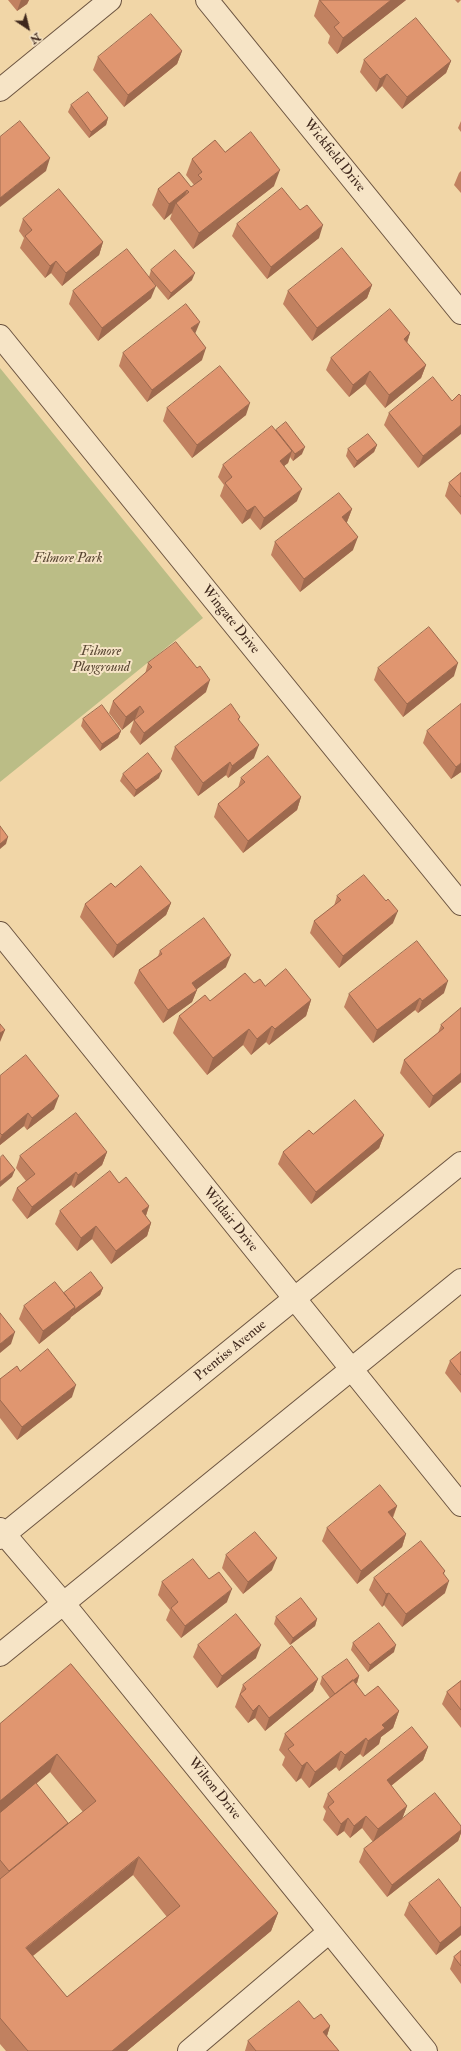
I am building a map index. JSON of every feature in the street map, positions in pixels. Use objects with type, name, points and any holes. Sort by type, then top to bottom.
[{"type":"street","points":[[0,90],[110,0]]},
{"type":"street","name":"Wickfield Drive","points":[[207,0],[461,313]]},
{"type":"street","name":"Wingate Drive","points":[[0,336],[461,904]]},
{"type":"street","name":"Wildair Drive","points":[[0,933],[294,1300],[461,1505]]},
{"type":"street","name":"Prentiss Avenue","points":[[2,1534],[294,1300],[461,1163]]},
{"type":"street","points":[[0,1655],[461,1280]]},
{"type":"street","name":"Wilton Drive","points":[[2,1534],[64,1604],[426,2051]]},
{"type":"street","points":[[189,2051],[329,1932]]},
{"type":"green space","name":"Filmore Park","points":[[0,368],[203,618],[0,782]]},
{"type":"building","points":[[320,0],[391,0],[343,38],[334,27],[339,23]]},
{"type":"building","points":[[151,14],[182,51],[128,95],[98,57]]},
{"type":"building","points":[[416,18],[451,61],[407,97],[387,74],[380,79],[364,60]]},
{"type":"building","points":[[88,92],[108,118],[91,132],[71,105]]},
{"type":"building","points":[[20,121],[50,158],[0,198],[0,137]]},
{"type":"building","points":[[251,132],[280,170],[199,233],[176,203],[189,192],[187,190],[169,204],[158,189],[179,172],[191,187],[202,179],[198,175],[202,172],[192,159],[215,140],[225,152]]},
{"type":"building","points":[[282,188],[300,210],[307,205],[323,225],[271,267],[237,224]]},
{"type":"building","points":[[59,189],[103,242],[66,273],[56,261],[50,266],[25,236],[32,230],[23,219]]},
{"type":"building","points":[[342,248],[372,285],[317,328],[288,291]]},
{"type":"building","points":[[127,249],[156,286],[102,328],[73,291]]},
{"type":"building","points":[[175,250],[195,273],[171,293],[151,270]]},
{"type":"building","points":[[186,304],[200,322],[191,328],[206,348],[152,390],[123,353]]},
{"type":"building","points":[[390,309],[410,333],[404,339],[426,365],[389,395],[370,371],[353,385],[331,358]]},
{"type":"building","points":[[220,366],[250,403],[197,445],[167,408]]},
{"type":"building","points":[[433,377],[452,401],[459,394],[461,396],[461,425],[423,456],[389,413]]},
{"type":"building","points":[[286,422],[305,447],[295,454],[276,430]]},
{"type":"building","points":[[272,426],[292,451],[280,461],[302,489],[264,518],[255,506],[247,511],[225,483],[232,477],[223,465]]},
{"type":"building","points":[[368,434],[377,445],[357,461],[348,449]]},
{"type":"building","points":[[461,473],[461,497],[449,483]]},
{"type":"building","points":[[339,493],[352,509],[342,517],[358,537],[304,579],[275,542]]},
{"type":"building","points":[[429,627],[458,663],[407,704],[378,668]]},
{"type":"building","points":[[176,642],[197,668],[200,666],[210,680],[144,733],[134,720],[144,712],[140,706],[126,717],[113,701],[152,667],[148,663]]},
{"type":"building","points":[[231,704],[240,717],[238,719],[259,745],[232,766],[230,762],[203,783],[175,747]]},
{"type":"building","points":[[461,704],[461,763],[456,767],[427,731]]},
{"type":"building","points":[[102,705],[121,731],[102,744],[83,719]]},
{"type":"building","points":[[148,753],[162,771],[136,790],[123,774]]},
{"type":"building","points":[[268,756],[301,797],[248,841],[218,804],[245,782],[241,778]]},
{"type":"building","points":[[0,826],[8,837],[0,844]]},
{"type":"building","points":[[141,866],[171,903],[117,945],[85,904],[111,883],[115,887]]},
{"type":"building","points":[[364,875],[386,901],[388,899],[398,911],[343,956],[314,921],[341,900],[337,896]]},
{"type":"building","points":[[204,918],[231,955],[192,983],[197,990],[168,1010],[139,970],[162,954],[160,951]]},
{"type":"building","points":[[417,941],[448,981],[422,1001],[420,998],[377,1030],[349,994]]},
{"type":"building","points":[[286,969],[311,1000],[275,1029],[272,1026],[257,1039],[249,1029],[213,1058],[179,1016],[205,995],[210,1001],[245,973],[254,983],[260,979],[265,986]]},
{"type":"building","points":[[461,1008],[461,1073],[433,1096],[404,1060],[444,1028],[441,1025]]},
{"type":"building","points":[[0,1024],[5,1030],[0,1033]]},
{"type":"building","points":[[26,1055],[59,1096],[32,1118],[28,1113],[2,1135],[0,1133],[0,1076]]},
{"type":"building","points":[[355,1100],[384,1135],[316,1192],[283,1152],[309,1130],[313,1134]]},
{"type":"building","points":[[76,1113],[107,1152],[78,1175],[76,1172],[32,1207],[17,1188],[35,1174],[20,1156]]},
{"type":"building","points":[[3,1155],[15,1170],[0,1182],[0,1158]]},
{"type":"building","points":[[110,1171],[119,1183],[126,1177],[149,1206],[142,1211],[151,1223],[116,1251],[96,1226],[81,1238],[60,1211]]},
{"type":"building","points":[[91,1272],[103,1288],[74,1310],[75,1307],[64,1293]]},
{"type":"building","points":[[55,1282],[75,1307],[43,1331],[24,1306]]},
{"type":"building","points":[[0,1313],[15,1332],[0,1344]]},
{"type":"building","points":[[48,1349],[76,1385],[22,1427],[0,1400],[0,1379],[17,1366],[20,1371]]},
{"type":"building","points":[[461,1352],[461,1375],[450,1361]]},
{"type":"building","points":[[380,1485],[397,1506],[388,1512],[406,1534],[361,1571],[327,1528]]},
{"type":"building","points":[[255,1532],[277,1558],[248,1582],[226,1555]]},
{"type":"building","points":[[421,1541],[445,1571],[443,1573],[449,1581],[406,1614],[389,1593],[386,1594],[374,1578]]},
{"type":"building","points":[[193,1559],[209,1579],[219,1572],[232,1589],[185,1626],[171,1608],[178,1602],[162,1582]]},
{"type":"building","points":[[301,1598],[317,1619],[293,1638],[276,1617]]},
{"type":"building","points":[[236,1614],[261,1645],[222,1676],[198,1645]]},
{"type":"building","points":[[379,1623],[396,1645],[370,1665],[353,1643]]},
{"type":"building","points":[[292,1646],[318,1679],[269,1718],[259,1705],[253,1711],[240,1694],[246,1689],[243,1685]]},
{"type":"building","points":[[347,1659],[359,1676],[335,1694],[322,1677]]},
{"type":"building","points":[[71,1664],[278,1913],[112,2051],[28,2051],[0,2018],[0,1879],[96,1801],[57,1754],[0,1801],[0,1724]],"holes":[[[139,1857],[180,1906],[67,1997],[26,1948]]]},
{"type":"building","points":[[353,1680],[365,1696],[378,1686],[399,1711],[382,1725],[385,1728],[368,1741],[366,1738],[345,1755],[341,1751],[315,1772],[307,1762],[302,1766],[288,1749],[294,1745],[285,1734]]},
{"type":"building","points":[[461,1681],[461,1710],[447,1692]]},
{"type":"building","points":[[412,1727],[428,1747],[387,1780],[407,1806],[378,1829],[366,1816],[354,1826],[348,1818],[341,1824],[328,1807],[334,1802],[328,1794]]},
{"type":"building","points":[[36,1783],[68,1823],[9,1871],[0,1860],[0,1813]]},
{"type":"building","points":[[435,1793],[461,1826],[461,1830],[392,1885],[364,1849]]},
{"type":"building","points":[[439,1879],[461,1908],[461,1926],[440,1943],[409,1903]]},
{"type":"building","points":[[461,1951],[461,1966],[454,1957]]},
{"type":"building","points":[[299,2001],[314,2019],[321,2014],[330,2026],[323,2032],[339,2051],[256,2051],[248,2041]]},
{"type":"park label","name":"Filmore Playground","points":[[101,660]]}]
